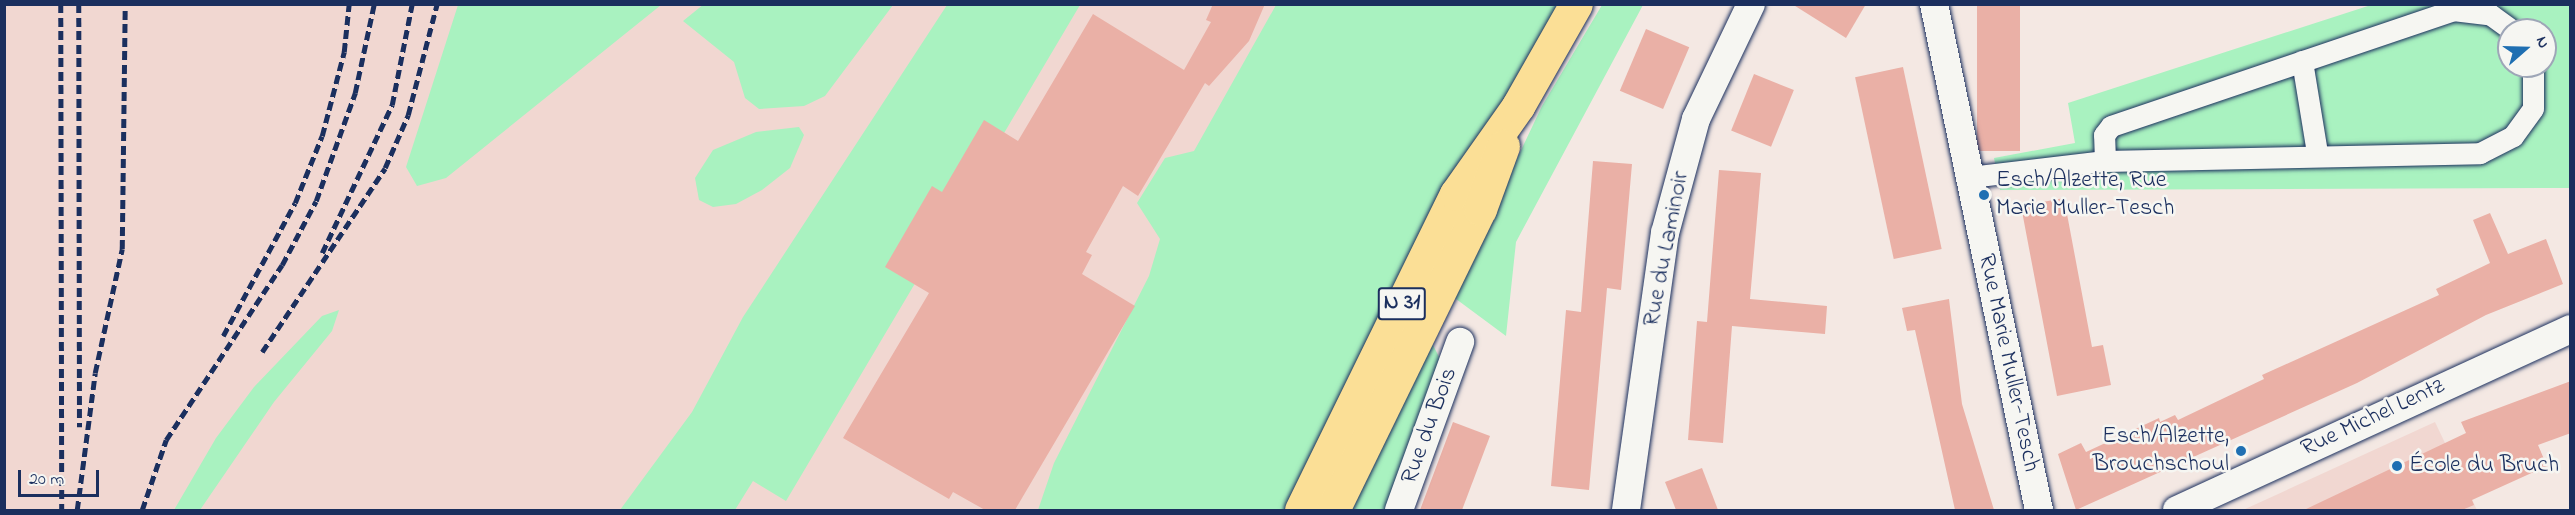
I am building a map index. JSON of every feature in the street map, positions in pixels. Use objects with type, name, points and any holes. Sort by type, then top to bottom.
[{"type":"main road","name":"N 31","points":[[1301,510],[1456,194],[1518,106],[1576,4]]},
{"type":"main road","name":"N 31","points":[[1332,510],[1480,209],[1518,106]]},
{"type":"street","name":"Rue du Laminoir","points":[[1627,509],[1665,233],[1696,119],[1751,4]]},
{"type":"street","name":"Rue Marie Muller-Tesch","points":[[1934,4],[2039,510]]},
{"type":"street","points":[[2105,161],[2104,135],[2111,126],[2453,10],[2491,15],[2497,19]]},
{"type":"street","points":[[2302,61],[2317,153]]},
{"type":"street","points":[[1970,177],[2105,161],[2317,153],[2481,153],[2513,136],[2534,108],[2533,78]]},
{"type":"street","name":"Rue Michel Lentz","points":[[2177,510],[2571,329]]},
{"type":"street","name":"Rue du Bois","points":[[1399,510],[1460,342]]},
{"type":"shaded area","points":[[4,5],[1410,5],[1168,510],[5,510]]},
{"type":"shaded area","name":"École du Bruch","points":[[2435,422],[2477,510],[2243,510]]},
{"type":"green space","points":[[458,4],[661,5],[446,178],[417,186],[406,167]]},
{"type":"green space","points":[[704,4],[893,5],[825,96],[804,106],[759,109],[745,98],[734,62],[683,21]]},
{"type":"green space","points":[[947,5],[1080,5],[786,501],[753,481],[735,510],[620,510],[692,412],[743,317]]},
{"type":"green space","points":[[1276,5],[1558,5],[1430,339],[1448,375],[1395,510],[1038,510],[1054,463],[1149,276],[1160,239],[1137,203],[1165,158],[1194,151]]},
{"type":"green space","points":[[1602,5],[1643,5],[1516,242],[1506,336],[1452,296],[1542,106]]},
{"type":"green space","points":[[2371,5],[2570,5],[2570,188],[2000,190],[1994,158],[2075,143],[2068,103]]},
{"type":"green space","points":[[799,127],[804,135],[790,168],[762,190],[736,204],[713,207],[699,200],[695,178],[713,150],[756,132]]},
{"type":"green space","points":[[339,310],[332,331],[274,402],[200,510],[174,510],[216,438],[254,387],[322,316]]},
{"type":"building","points":[[1213,4],[1265,4],[1249,41],[1209,86],[1205,83],[1138,196],[1123,186],[1086,252],[1092,255],[1082,274],[1135,306],[1015,510],[985,510],[953,492],[949,499],[843,438],[929,293],[885,267],[932,186],[942,192],[984,120],[1018,141],[1093,14],[1184,70],[1211,22],[1206,20]]},
{"type":"building","points":[[1792,4],[1866,4],[1846,38]]},
{"type":"building","points":[[1977,4],[2020,4],[2020,151],[1977,151]]},
{"type":"building","points":[[1646,29],[1689,47],[1663,109],[1620,91]]},
{"type":"building","points":[[1903,67],[1942,249],[1894,259],[1855,77]]},
{"type":"building","points":[[1754,74],[1794,90],[1771,147],[1731,131]]},
{"type":"building","points":[[1593,161],[1632,164],[1621,290],[1607,288],[1589,490],[1551,486],[1566,310],[1581,312]]},
{"type":"building","points":[[1719,170],[1761,173],[1750,299],[1827,306],[1825,334],[1732,326],[1723,443],[1688,440],[1697,321],[1707,322]]},
{"type":"building","points":[[2064,198],[2092,347],[2103,345],[2111,385],[2057,396],[2021,206]]},
{"type":"building","points":[[2490,213],[2508,254],[2546,239],[2563,284],[2486,315],[2357,383],[2076,510],[2058,454],[2081,443],[2086,452],[2159,418],[2160,422],[2175,415],[2178,420],[2264,379],[2262,375],[2439,295],[2436,289],[2490,263],[2473,220]]},
{"type":"building","points":[[1949,299],[1962,404],[1994,510],[1955,510],[1915,330],[1907,331],[1902,308]]},
{"type":"building","points":[[2571,381],[2571,433],[2538,445],[2547,466],[2472,500],[2474,505],[2462,510],[2304,510],[2466,433],[2461,422]]},
{"type":"building","points":[[1453,422],[1490,436],[1462,510],[1420,510]]},
{"type":"building","points":[[1702,468],[1718,510],[1676,510],[1665,482]]},
{"type":"railway","points":[[61,4],[62,510]]},
{"type":"railway","points":[[79,4],[80,427]]},
{"type":"railway","points":[[77,510],[95,373],[122,249],[125,4]]},
{"type":"railway","points":[[223,336],[295,203],[322,136],[344,52],[349,4]]},
{"type":"railway","points":[[142,510],[166,440],[282,265],[316,201],[355,93],[374,4]]},
{"type":"railway","points":[[322,253],[392,105],[412,4]]},
{"type":"railway","points":[[262,352],[385,168],[408,115],[437,4]]},
{"type":"place","name":"Esch/Alzette, Rue Marie Muller-Tesch","points":[[1984,195]]},
{"type":"place","name":"Esch/Alzette, Brouchschoul","points":[[2241,451]]},
{"type":"place","name":"École du Bruch","points":[[2397,466]]}]
